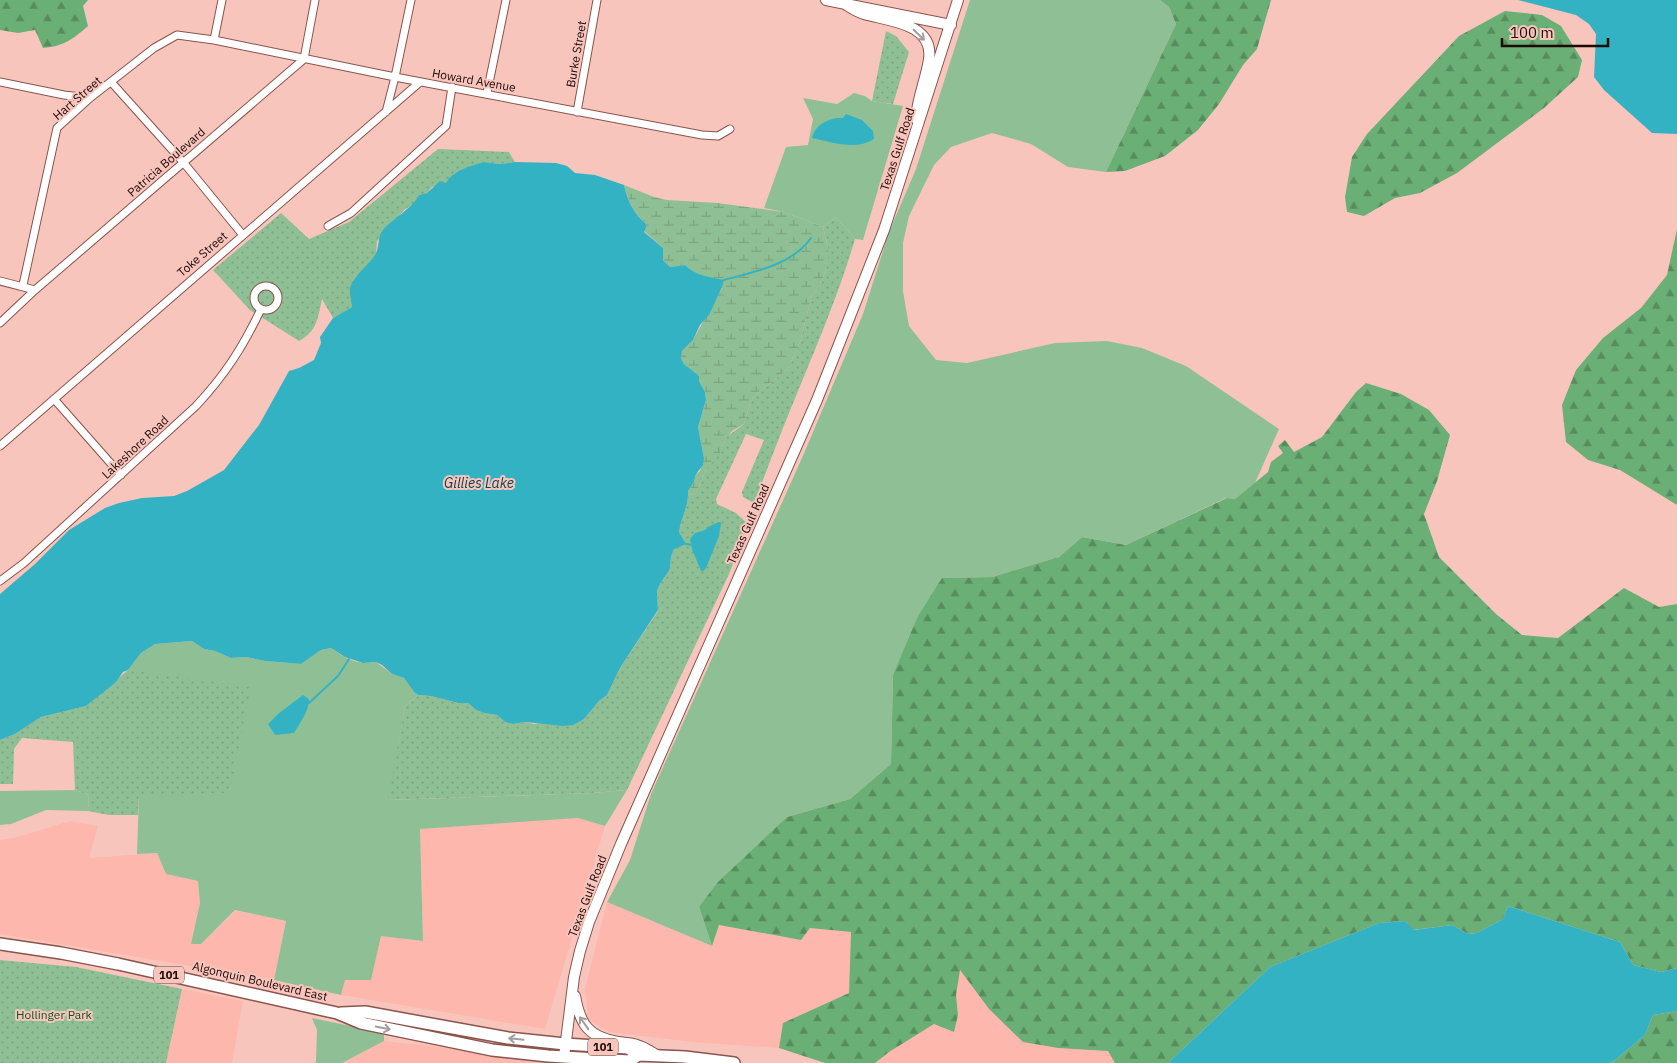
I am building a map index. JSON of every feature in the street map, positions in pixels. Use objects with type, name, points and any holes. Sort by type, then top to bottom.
[{"type":"main road","points":[[826,0],[950,25]]},
{"type":"main road","name":"Texas Gulf Road","points":[[564,1057],[572,990],[588,922],[817,400],[884,230],[958,0]]},
{"type":"main road","points":[[843,3],[861,13],[909,26],[921,34],[927,43],[929,58],[916,107],[916,133]]},
{"type":"main road","name":"Algonquin Boulevard East","points":[[0,944],[118,964],[336,1013],[361,1023],[483,1048],[524,1054],[629,1061],[639,1055]]},
{"type":"main road","points":[[572,990],[580,1019],[585,1027],[602,1038],[637,1044],[658,1056]]},
{"type":"main road","name":"Algonquin Boulevard East","points":[[336,1013],[365,1012],[508,1038],[628,1048],[639,1055],[685,1057],[734,1063]]},
{"type":"street","points":[[214,40],[222,0]]},
{"type":"street","points":[[304,59],[314,0]]},
{"type":"street","points":[[386,113],[411,0]]},
{"type":"street","points":[[488,93],[506,0]]},
{"type":"street","name":"Burke Street","points":[[577,112],[597,0]]},
{"type":"street","name":"Hart Street","points":[[23,286],[58,128],[90,98],[112,83],[154,48],[177,35],[214,40]]},
{"type":"street","name":"Howard Avenue","points":[[214,40],[420,82],[488,93],[577,112],[702,135],[718,136],[730,129]]},
{"type":"street","name":"Patricia Boulevard","points":[[0,323],[35,290],[304,59]]},
{"type":"street","points":[[0,82],[64,95],[90,98]]},
{"type":"street","name":"Toke Street","points":[[1,442],[54,399],[242,234],[420,82]]},
{"type":"street","points":[[112,83],[183,162],[242,234]]},
{"type":"street","points":[[328,226],[351,213],[446,126],[452,87]]},
{"type":"street","points":[[0,281],[35,290]]},
{"type":"street","name":"Lakeshore Road","points":[[0,581],[24,563],[196,406],[214,387],[246,340],[261,309]]},
{"type":"street","points":[[54,399],[121,475]]},
{"type":"shaded area","points":[[578,818],[605,826],[545,1029],[341,995],[345,980],[371,980],[381,936],[423,941],[420,829]]},
{"type":"shaded area","points":[[70,821],[98,826],[89,858],[157,853],[166,874],[198,881],[200,903],[192,944],[201,944],[236,911],[286,921],[274,980],[0,934],[0,840],[14,838]]},
{"type":"shaded area","points":[[607,902],[711,946],[718,925],[801,940],[810,928],[851,932],[849,993],[783,1023],[779,1048],[692,1042],[609,1032],[588,1019],[585,989]]},
{"type":"shaded area","points":[[959,969],[989,1009],[1023,1042],[1058,1048],[1108,1051],[1115,1063],[875,1063],[934,1023],[954,1032],[958,1015],[956,995]]},
{"type":"shaded area","points":[[182,989],[243,1001],[232,1063],[166,1063]]},
{"type":"shaded area","points":[[384,1041],[586,1063],[342,1063]]},
{"type":"green space","points":[[0,0],[88,0],[83,6],[88,26],[77,35],[57,46],[43,48],[35,30],[18,33],[0,30]]},
{"type":"green space","points":[[970,0],[1160,0],[1169,7],[1176,24],[1106,172],[1068,167],[1031,144],[992,133],[951,147],[934,165],[909,216],[903,243],[903,291],[909,326],[936,360],[967,363],[1055,343],[1107,341],[1142,348],[1186,366],[1279,429],[1255,483],[1235,499],[1226,498],[1126,545],[1082,537],[1059,557],[992,577],[942,578],[893,675],[891,764],[850,799],[787,817],[699,907],[712,946],[607,902],[630,860],[651,794],[802,458],[863,314],[889,232],[916,169]]},
{"type":"green space","points":[[1160,0],[1271,0],[1257,49],[1243,65],[1219,104],[1198,130],[1165,156],[1125,171],[1106,172],[1176,24],[1169,7]]},
{"type":"green space","points":[[1505,11],[1542,15],[1561,26],[1582,60],[1578,77],[1544,108],[1457,173],[1420,193],[1395,198],[1364,216],[1347,212],[1345,197],[1352,157],[1367,134],[1459,36]]},
{"type":"green space","points":[[886,31],[896,36],[909,52],[893,104],[872,101]]},
{"type":"green space","points":[[854,93],[865,96],[872,101],[903,106],[863,240],[855,239],[836,217],[823,227],[784,212],[764,208],[786,147],[808,145],[813,119],[803,98],[837,104]]},
{"type":"green space","points":[[438,149],[509,152],[515,162],[500,164],[484,162],[455,173],[446,183],[432,187],[427,193],[419,195],[415,203],[404,210],[377,241],[376,254],[366,268],[356,277],[352,307],[333,318],[322,299],[318,318],[313,329],[299,341],[250,310],[213,270],[281,213],[309,239],[349,222]]},
{"type":"green space","points":[[624,185],[667,200],[718,203],[784,212],[823,227],[828,247],[828,262],[821,284],[812,295],[800,342],[788,369],[755,395],[744,424],[732,431],[723,444],[721,453],[706,470],[696,493],[691,495],[688,491],[694,482],[696,474],[700,471],[704,458],[698,427],[706,400],[705,392],[698,376],[684,364],[681,358],[682,351],[693,340],[722,288],[691,272],[685,265],[670,267],[663,260],[663,248],[644,231],[647,225],[632,207]]},
{"type":"green space","points":[[836,217],[855,239],[839,287],[754,503],[743,497],[742,492],[764,440],[746,434],[716,499],[717,504],[736,513],[748,524],[729,574],[627,790],[592,793],[388,800],[405,706],[418,695],[431,696],[458,703],[468,703],[476,710],[497,715],[505,722],[513,724],[525,722],[534,724],[584,719],[599,701],[607,695],[620,668],[658,611],[657,591],[670,569],[674,549],[685,542],[679,532],[688,491],[691,495],[696,493],[706,470],[720,453],[728,436],[744,424],[755,395],[788,369],[800,342],[812,295],[821,284],[828,262],[828,247],[823,227]]},
{"type":"green space","points":[[1677,229],[1677,505],[1620,470],[1588,460],[1566,442],[1562,405],[1576,370],[1603,338],[1641,308],[1667,275]]},
{"type":"green space","points":[[1366,383],[1401,394],[1429,410],[1450,435],[1437,481],[1424,514],[1439,557],[1496,614],[1522,635],[1558,638],[1624,588],[1659,607],[1677,604],[1677,968],[1661,972],[1633,965],[1620,942],[1508,906],[1503,919],[1477,933],[1468,934],[1452,925],[1413,930],[1405,921],[1379,923],[1270,967],[1168,1063],[1115,1063],[1108,1051],[1058,1048],[1023,1042],[989,1009],[960,970],[956,995],[958,1015],[954,1032],[934,1024],[875,1063],[825,1063],[779,1048],[783,1023],[849,993],[851,932],[810,928],[801,940],[719,925],[712,946],[699,907],[717,883],[787,817],[850,799],[891,764],[893,675],[918,616],[942,578],[992,577],[1059,557],[1082,537],[1126,545],[1227,498],[1235,499],[1268,472],[1271,462],[1283,453],[1278,446],[1285,440],[1294,452],[1322,437],[1356,392]]},
{"type":"green space","points":[[192,641],[204,649],[215,651],[231,658],[246,657],[265,661],[301,664],[321,650],[331,648],[357,662],[376,662],[392,674],[404,678],[418,695],[405,706],[389,800],[592,793],[627,790],[605,826],[578,818],[420,829],[423,941],[381,936],[371,980],[345,980],[341,995],[274,980],[286,921],[235,910],[201,944],[191,944],[200,903],[198,881],[166,874],[157,853],[137,854],[139,795],[128,670],[141,653],[155,644]]},
{"type":"green space","points":[[128,670],[251,687],[230,793],[139,795],[138,815],[109,815],[88,811],[89,795],[75,790],[73,742],[22,738],[14,749],[13,784],[0,784],[0,740],[15,734],[41,717],[86,706]]},
{"type":"green space","points":[[75,790],[89,795],[88,811],[46,810],[11,824],[0,825],[0,791]]},
{"type":"green space","name":"Hollinger Park","points":[[0,960],[76,967],[182,989],[166,1063],[0,1063]]},
{"type":"green space","points":[[1677,1011],[1677,1063],[1608,1063],[1614,1061],[1645,1035],[1653,1015]]},
{"type":"green space","points":[[312,1018],[384,1033],[384,1041],[342,1063],[314,1063],[316,1062],[317,1030]]},
{"type":"water","points":[[1518,0],[1677,0],[1677,134],[1652,133],[1604,90],[1594,77],[1596,34],[1589,24],[1576,15]]},
{"type":"water","points":[[846,114],[862,120],[873,131],[874,139],[867,143],[851,145],[812,138],[816,129],[824,122],[843,118]]},
{"type":"water","name":"Gillies Lake","points":[[484,162],[500,164],[515,162],[556,163],[567,166],[575,173],[595,175],[624,185],[632,207],[647,225],[644,232],[663,248],[663,260],[670,267],[685,265],[698,274],[724,280],[709,315],[700,325],[693,340],[682,351],[681,358],[684,364],[699,376],[706,400],[698,427],[704,458],[703,465],[696,474],[694,482],[688,491],[679,532],[685,542],[684,545],[674,549],[670,569],[657,591],[658,610],[620,668],[607,695],[599,701],[584,719],[573,725],[563,726],[525,722],[513,724],[505,722],[497,715],[476,710],[468,703],[458,703],[431,696],[418,695],[404,678],[392,674],[382,665],[376,662],[363,663],[345,657],[331,648],[321,650],[301,664],[265,661],[246,657],[231,658],[215,651],[204,649],[192,641],[155,644],[141,653],[116,682],[86,706],[41,717],[15,734],[0,740],[0,594],[35,564],[69,530],[105,508],[142,498],[174,496],[187,491],[224,470],[259,425],[289,371],[314,360],[321,343],[320,337],[333,318],[352,307],[350,288],[352,283],[375,255],[383,230],[412,204],[419,195],[427,193],[440,181],[446,183],[458,172]]},
{"type":"water","points":[[719,522],[721,523],[719,536],[706,568],[701,571],[690,539],[695,533]]},
{"type":"water","points":[[303,695],[309,699],[309,704],[304,717],[294,733],[275,735],[268,724]]},
{"type":"water","points":[[1508,906],[1620,942],[1633,965],[1661,972],[1677,968],[1677,1011],[1653,1015],[1645,1035],[1614,1061],[1608,1063],[1168,1063],[1270,967],[1379,923],[1405,921],[1414,930],[1452,925],[1468,934],[1477,933],[1503,919]]},
{"type":"waterway","points":[[724,280],[760,270],[783,261],[794,255],[811,238]]},
{"type":"waterway","points":[[682,543],[692,545]]},
{"type":"waterway","points":[[309,703],[338,676],[349,659]]}]
